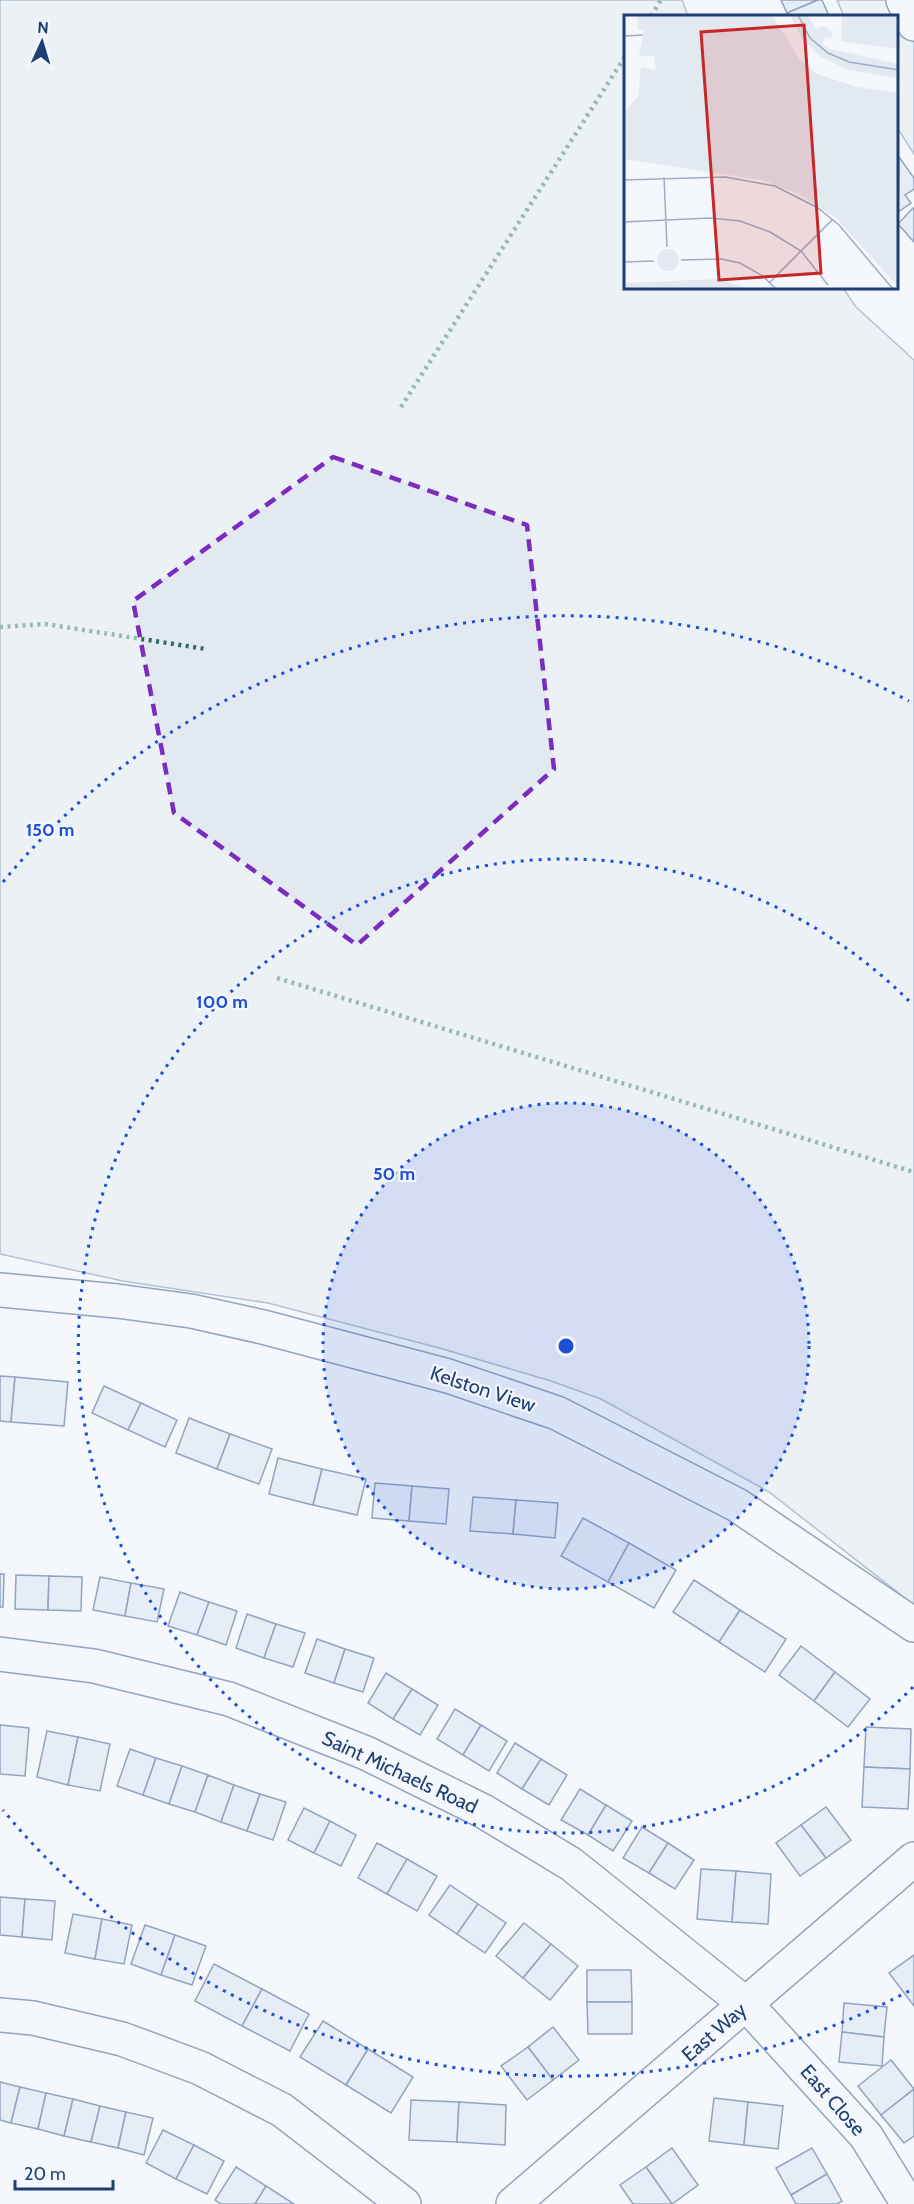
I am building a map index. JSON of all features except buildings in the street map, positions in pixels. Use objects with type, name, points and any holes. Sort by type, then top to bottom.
[{"type":"street","points":[[903,0],[914,24]]},
{"type":"street","name":"Kelston View","points":[[0,1290],[117,1301],[191,1311],[263,1327],[448,1376],[556,1413],[737,1505],[914,1625]]},
{"type":"street","name":"Saint Michaels Road","points":[[0,1654],[94,1666],[229,1699],[366,1753],[483,1811],[571,1864],[747,2005]]},
{"type":"street","name":"East Way","points":[[513,2204],[914,1859]]},
{"type":"street","name":"East Close","points":[[747,2005],[866,2136],[908,2204]]},
{"type":"street","points":[[0,2015],[33,2018],[122,2039],[200,2068],[282,2110],[404,2204]]},
{"type":"highlighted area","points":[[333,457],[527,525],[554,769],[357,945],[174,813],[133,601]]},
{"type":"shaded area","points":[[0,0],[682,0],[688,15],[624,15],[624,290],[844,290],[856,307],[914,360],[914,1605],[769,1492],[601,1399],[551,1381],[443,1349],[268,1303],[123,1281],[0,1254]]},
{"type":"shaded area","points":[[837,0],[914,0],[914,154],[899,131],[899,15],[844,15]]},
{"type":"hedge","points":[[652,15],[661,0]]},
{"type":"hedge","points":[[401,407],[624,58]]},
{"type":"hedge","points":[[0,627],[45,624],[206,649]]},
{"type":"hedge","points":[[277,978],[914,1172]]}]
